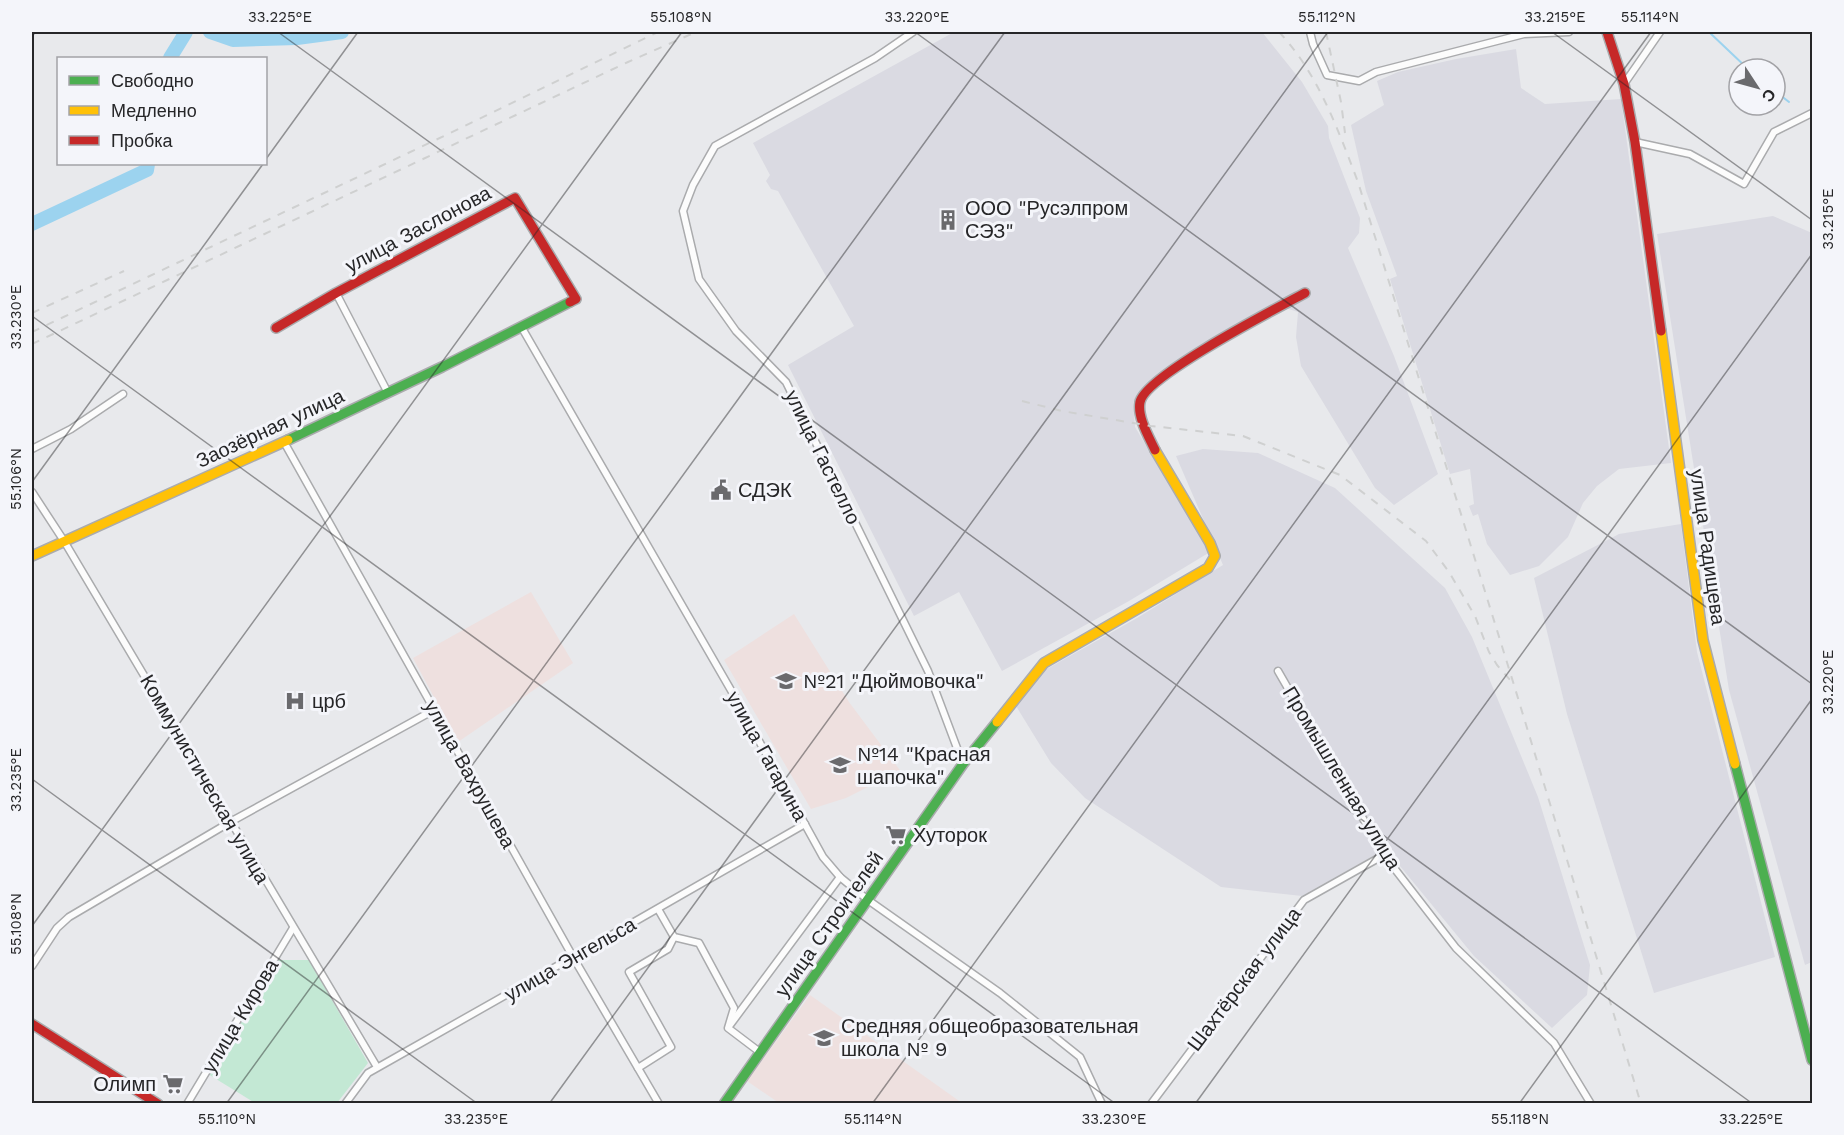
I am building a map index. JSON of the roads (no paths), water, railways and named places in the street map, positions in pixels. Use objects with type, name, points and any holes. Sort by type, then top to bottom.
[{"type":"street","name":"улица Гастелло","points":[[913,32],[875,58],[715,146],[693,185],[683,211],[699,279],[736,331],[786,381],[928,671],[963,764]]},
{"type":"street","points":[[1310,32],[1312,44],[1327,75],[1359,81],[1376,72],[1524,34],[1569,32]]},
{"type":"street","name":"улица Радищева","points":[[1607,32],[1624,84],[1635,142],[1703,640],[1812,1060]]},
{"type":"street","points":[[1624,84],[1660,32]]},
{"type":"street","points":[[1635,142],[1690,154],[1744,184],[1774,132],[1812,113]]},
{"type":"street","name":"улица Заслонова","points":[[276,328],[336,293],[515,198],[576,299],[522,328]]},
{"type":"street","points":[[336,293],[388,393]]},
{"type":"street","name":"улица Строителей","points":[[724,1104],[963,764],[1044,663],[1208,568],[1215,556],[1208,537],[1158,455],[1141,415],[1140,400],[1146,391],[1193,357],[1305,294]]},
{"type":"street","name":"Заозёрная улица","points":[[32,556],[284,442],[522,328]]},
{"type":"street","name":"улица Гагарина","points":[[522,328],[823,857],[840,877],[868,900],[1000,993],[1080,1057],[1102,1104]]},
{"type":"street","points":[[32,449],[71,429],[123,394]]},
{"type":"street","name":"улица Вахрушева","points":[[284,442],[573,957],[659,1104]]},
{"type":"street","name":"Коммунистическая улица","points":[[32,492],[64,541],[232,821],[292,928],[377,1067]]},
{"type":"street","name":"Промышленная улица","points":[[1278,671],[1384,855],[1456,948],[1554,1043],[1591,1104]]},
{"type":"street","points":[[32,966],[57,928],[69,917],[232,821],[434,710]]},
{"type":"street","name":"улица Энгельса","points":[[345,1104],[368,1073],[377,1067],[805,824]]},
{"type":"street","name":"Шахтёрская улица","points":[[1151,1104],[1304,900],[1384,855]]},
{"type":"street","points":[[728,1028],[840,877]]},
{"type":"street","points":[[658,909],[674,937],[699,943],[734,1008],[728,1028]]},
{"type":"street","name":"улица Кирова","points":[[186,1104],[292,928]]},
{"type":"street","points":[[638,1068],[671,1047],[629,972],[668,949],[674,937]]},
{"type":"street","points":[[32,1024],[158,1104]]},
{"type":"street","points":[[728,1028],[761,1053]]},
{"type":"waterway","points":[[171,57],[186,32]]},
{"type":"waterway","points":[[210,32],[233,40],[297,38],[342,32]]},
{"type":"waterway","points":[[1709,32],[1735,57]]},
{"type":"waterway","points":[[32,224],[147,170],[148,165]]},
{"type":"railway","points":[[32,332],[658,32]]},
{"type":"railway","points":[[32,344],[696,32]]},
{"type":"railway","points":[[1279,32],[1293,48],[1316,84],[1358,182],[1641,1104]]},
{"type":"railway","points":[[1326,32],[1341,102],[1345,133]]},
{"type":"railway","points":[[32,313],[124,271]]},
{"type":"railway","points":[[1022,401],[1062,411],[1151,426],[1243,436],[1340,475],[1426,541],[1449,572],[1475,616],[1489,652],[1511,681]]},
{"type":"place","name":"ООО \"Русэлпром СЭЗ\"","points":[[948,220]]},
{"type":"place","name":"СДЭК","points":[[721,490]]},
{"type":"place","name":"№21 \"Дюймовочка\"","points":[[786,681]]},
{"type":"place","name":"црб","points":[[295,701]]},
{"type":"place","name":"№14 \"Красная шапочка\"","points":[[840,765]]},
{"type":"place","name":"Хуторок","points":[[896,835]]},
{"type":"place","name":"Средняя общеобразовательная школа № 9","points":[[824,1038]]},
{"type":"place","name":"Олимп","points":[[173,1084]]}]
